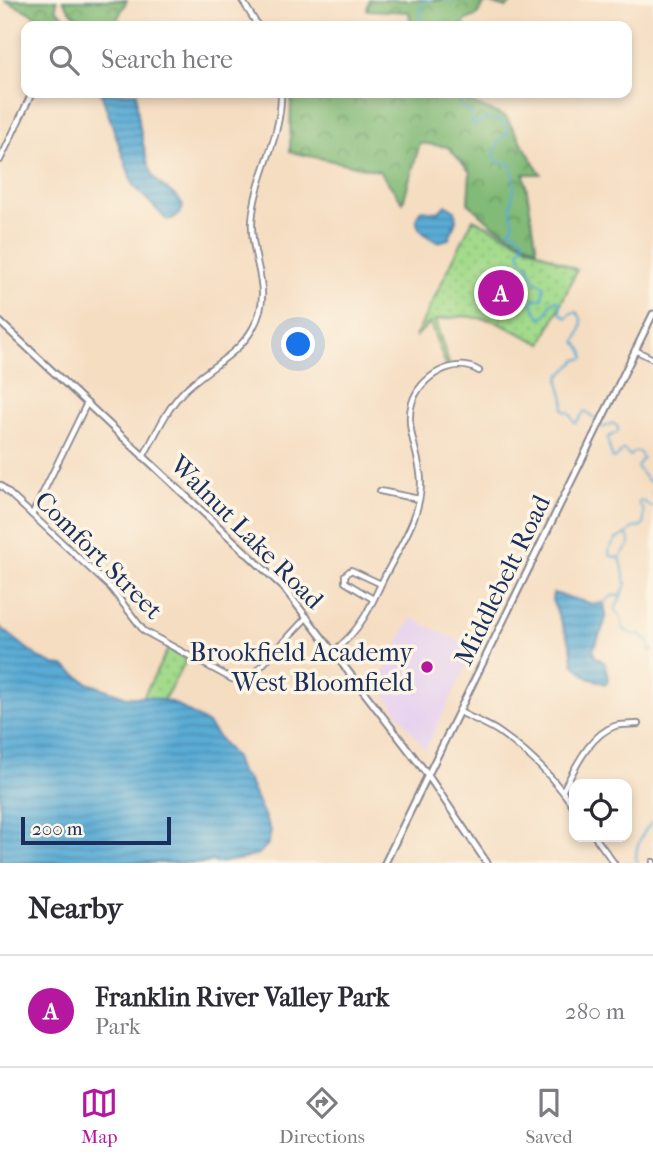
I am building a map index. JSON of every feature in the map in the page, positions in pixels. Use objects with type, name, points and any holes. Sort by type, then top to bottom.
[{"type":"street","points":[[242,0],[255,21]]},
{"type":"street","points":[[0,160],[30,98]]},
{"type":"street","points":[[143,457],[183,391],[223,360],[247,337],[257,320],[263,289],[251,235],[253,210],[279,122],[281,98]]},
{"type":"street","name":"Middlebelt Road","points":[[385,863],[653,314]]},
{"type":"street","name":"Walnut Lake Road","points":[[0,322],[284,588],[427,774],[487,863]]},
{"type":"street","points":[[635,350],[653,359]]},
{"type":"street","points":[[334,651],[348,639],[363,619],[406,536],[419,499],[421,481],[411,433],[412,403],[422,386],[450,366],[470,365],[480,371]]},
{"type":"street","points":[[32,515],[87,402]]},
{"type":"street","name":"Comfort Street","points":[[0,485],[111,588],[144,631],[232,679],[245,681],[251,677],[308,617]]},
{"type":"street","points":[[380,491],[419,499]]},
{"type":"street","points":[[373,598],[351,587],[345,582],[345,575],[351,570],[381,584]]},
{"type":"street","points":[[460,712],[498,731],[528,755],[569,799]]},
{"type":"street","points":[[563,790],[577,763],[602,734],[619,725],[638,724]]},
{"type":"street","points":[[599,842],[614,863]]},
{"type":"shaded area","name":"Brookfield Academy West Bloomfield","points":[[411,618],[475,649],[425,750],[378,685]]},
{"type":"green space","points":[[4,0],[57,0],[56,9],[69,21],[47,21]]},
{"type":"green space","points":[[63,0],[127,0],[116,21],[84,21]]},
{"type":"green space","points":[[369,0],[514,0],[506,8],[485,2],[477,16],[466,21],[410,21],[409,12],[367,10]]},
{"type":"green space","points":[[291,98],[470,98],[474,104],[506,117],[541,174],[524,174],[537,249],[494,226],[468,203],[470,172],[448,147],[420,143],[403,202],[379,171],[290,152]]},
{"type":"green space","points":[[473,219],[577,270],[542,344],[492,320],[464,316],[435,320],[449,364],[446,365],[430,323],[415,337]]},
{"type":"green space","points":[[168,649],[187,659],[163,701],[143,697]]},
{"type":"water","points":[[103,98],[137,98],[148,163],[155,179],[178,198],[183,206],[181,212],[174,218],[166,219],[133,185]]},
{"type":"water","points":[[446,205],[455,210],[456,220],[449,239],[438,242],[420,229],[418,215],[421,210],[438,212]]},
{"type":"water","points":[[553,593],[593,604],[604,603],[604,625],[593,650],[595,656],[605,663],[608,679],[606,684],[588,678],[573,663],[571,646],[552,600]]},
{"type":"water","points":[[0,627],[39,658],[64,666],[88,683],[127,697],[149,697],[174,703],[208,724],[235,758],[240,772],[248,780],[271,831],[268,844],[259,854],[216,863],[0,863]]},
{"type":"waterway","points":[[423,21],[423,2],[431,0]]},
{"type":"waterway","points":[[443,0],[453,0]]},
{"type":"waterway","points":[[464,98],[460,105],[473,114],[471,122],[478,125],[484,119],[501,120],[507,125],[508,133],[500,141],[494,158],[501,163],[511,164],[514,186],[511,211],[514,224],[509,230],[525,240],[519,252],[521,258],[528,264],[535,280],[544,286],[542,299],[534,299],[532,304],[540,317],[546,315],[551,303],[557,300],[561,304],[560,313],[567,318],[576,312],[581,319],[582,327],[576,342],[585,358],[577,360],[560,376],[559,382],[564,399],[563,410],[570,413],[574,422],[576,423],[585,411],[595,419]]},
{"type":"waterway","points":[[602,428],[613,423],[618,427],[618,432],[608,437],[613,459],[623,449],[630,456],[639,452],[643,458],[637,467],[653,484]]},
{"type":"waterway","points":[[653,506],[641,500],[638,503],[643,509],[644,525],[631,529],[627,534],[630,544],[620,557],[626,584],[615,610],[621,617],[623,629],[634,635],[641,634],[649,643],[649,649],[653,651]]},
{"type":"waterway","points":[[620,558],[610,556],[609,550],[616,539],[625,535]]},
{"type":"waterway","points":[[603,603],[612,596],[621,595]]},
{"type":"waterway","points":[[637,863],[636,852],[640,840],[653,821]]},
{"type":"place","name":"Franklin River Valley Park","points":[[501,293]]},
{"type":"place","name":"Brookfield Academy West Bloomfield","points":[[427,667]]}]
